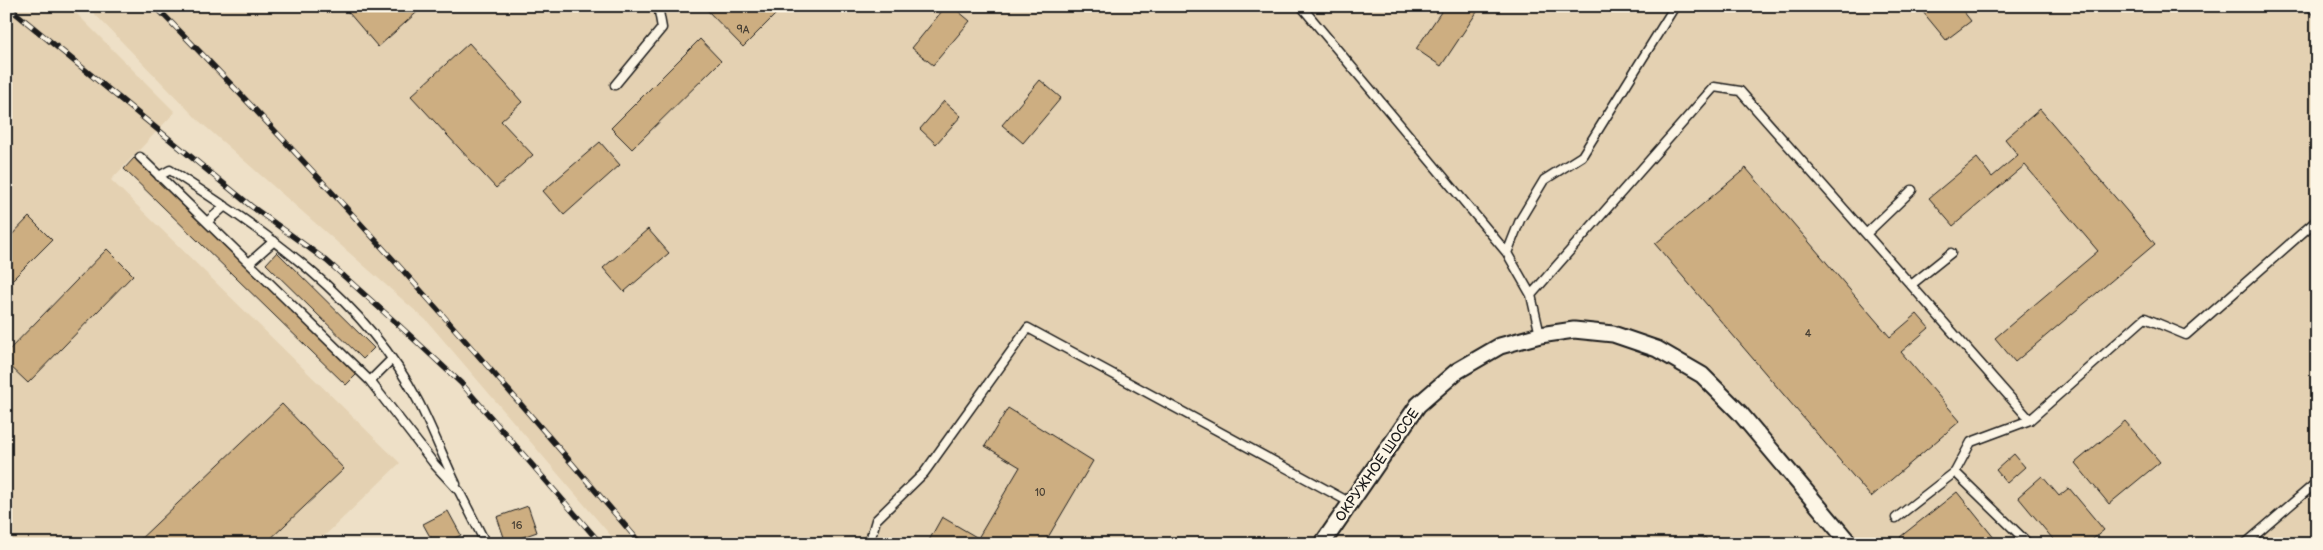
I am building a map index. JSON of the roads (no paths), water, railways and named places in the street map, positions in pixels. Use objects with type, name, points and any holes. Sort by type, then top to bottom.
[{"type":"street","name":"ОКРУЖНОЕ ШОССЕ","points":[[1322,544],[1418,405],[1458,371],[1500,346],[1540,335],[1574,330],[1613,334],[1657,349],[1702,375],[1740,413],[1850,544]]},
{"type":"lane","points":[[615,85],[662,28],[658,6]]},
{"type":"lane","points":[[1302,6],[1506,253],[1532,295],[1540,335]]},
{"type":"lane","points":[[1506,253],[1520,220],[1544,180],[1582,156],[1675,6]]},
{"type":"lane","points":[[2310,6],[2317,12]]},
{"type":"lane","points":[[1532,295],[1714,88],[1740,91],[2030,420]]},
{"type":"lane","points":[[140,157],[370,381],[435,464],[459,491]]},
{"type":"lane","points":[[160,176],[170,170],[225,206],[315,272],[356,312],[392,359],[418,400],[459,491],[486,544]]},
{"type":"lane","points":[[1866,234],[1912,190]]},
{"type":"lane","points":[[207,222],[225,206]]},
{"type":"lane","points":[[1896,518],[1954,472],[1971,442],[2030,420],[2145,318],[2186,335],[2317,220]]},
{"type":"lane","points":[[249,263],[274,241]]},
{"type":"lane","points":[[1911,286],[1951,253]]},
{"type":"lane","points":[[869,544],[876,520],[924,473],[1028,328],[1350,503]]},
{"type":"lane","points":[[370,381],[392,359]]},
{"type":"lane","points":[[1954,472],[2029,544]]},
{"type":"lane","points":[[2245,544],[2317,482]]},
{"type":"railway","points":[[7,6],[251,206],[327,261],[403,329],[461,383],[601,544]]},
{"type":"railway","points":[[155,6],[281,137],[403,270],[641,544]]}]
